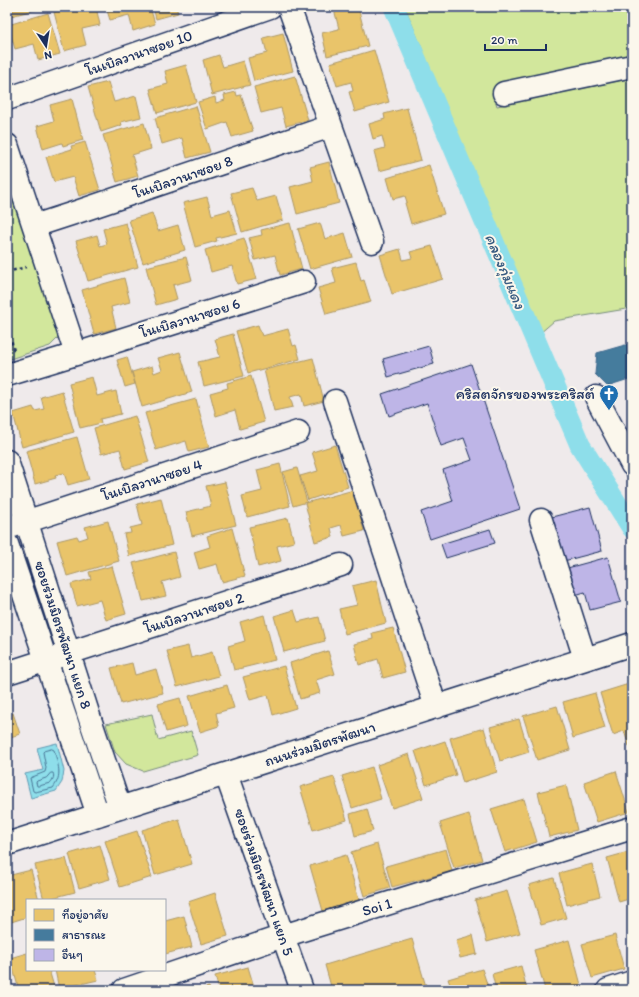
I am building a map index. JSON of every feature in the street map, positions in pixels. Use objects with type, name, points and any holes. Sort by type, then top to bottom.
[{"type":"street","name":"โนเบิลวานาซอย 10","points":[[7,99],[270,7]]},
{"type":"street","points":[[289,7],[372,242]]},
{"type":"street","points":[[504,93],[632,66]]},
{"type":"street","name":"โนเบิลวานาซอย 8","points":[[34,226],[331,126]]},
{"type":"street","points":[[7,145],[76,354],[14,373]]},
{"type":"street","name":"โนเบิลวานาซอย 6","points":[[76,354],[304,282]]},
{"type":"street","points":[[596,397],[632,465]]},
{"type":"street","points":[[335,401],[436,707]]},
{"type":"street","name":"โนเบิลวานาซอย 4","points":[[16,525],[298,432]]},
{"type":"street","name":"ซอยร่วมมิตรพัฒนา แยก 8","points":[[7,461],[16,525],[69,653],[120,808]]},
{"type":"street","points":[[541,520],[585,659]]},
{"type":"street","name":"ซอยร่วมมิตรพัฒนา แยก 8","points":[[7,544],[98,815]]},
{"type":"street","name":"โนเบิลวานาซอย 2","points":[[7,673],[341,564]]},
{"type":"street","name":"ถนนร่วมมิตรพัฒนา","points":[[7,844],[632,644]]},
{"type":"street","name":"ซอยร่วมมิตรพัฒนา แยก 5","points":[[226,774],[302,990]]},
{"type":"street","name":"Soi 1","points":[[124,990],[283,936],[632,828]]},
{"type":"street","points":[[608,990],[632,982]]},
{"type":"path","points":[[7,324],[14,373]]},
{"type":"green space","points":[[405,7],[632,7],[632,54],[492,90],[497,106],[632,78],[632,308],[554,321],[539,334]]},
{"type":"green space","points":[[7,167],[59,337],[50,346],[7,360]]},
{"type":"green space","points":[[152,714],[158,740],[191,731],[198,755],[143,771],[126,764],[115,752],[106,724]]},
{"type":"water","points":[[57,743],[64,771],[62,782],[56,791],[31,798],[25,774],[43,770],[37,748]]},
{"type":"building: ที่อยู่อาศัย","points":[[7,7],[46,7],[7,17]]},
{"type":"building: ที่อยู่อาศัย","points":[[73,7],[96,7],[100,25],[82,29],[86,45],[64,51],[54,12]]},
{"type":"building: ที่อยู่อาศัย","points":[[106,7],[150,7],[155,24],[133,31],[129,15],[110,20]]},
{"type":"building: ที่อยู่อาศัย","points":[[153,7],[176,7],[178,13],[156,19]]},
{"type":"building: ที่อยู่อาศัย","points":[[342,7],[358,7],[368,46],[327,56],[322,33],[339,29],[334,9]]},
{"type":"building: ที่อยู่อาศัย","points":[[48,13],[60,54],[38,60],[34,44],[15,49],[8,25]]},
{"type":"building: ที่อยู่อาศัย","points":[[283,33],[293,71],[254,81],[248,58],[267,53],[263,38]]},
{"type":"building: ที่อยู่อาศัย","points":[[374,50],[389,102],[355,112],[349,92],[353,91],[351,82],[337,86],[330,63]]},
{"type":"building: ที่อยู่อาศัย","points":[[219,55],[223,67],[243,61],[250,85],[212,95],[203,60]]},
{"type":"building: ที่อยู่อาศัย","points":[[186,65],[196,102],[157,113],[150,89],[168,84],[165,71]]},
{"type":"building: ที่อยู่อาศัย","points":[[295,76],[308,120],[286,126],[281,108],[261,113],[254,87]]},
{"type":"building: ที่อยู่อาศัย","points":[[108,82],[114,102],[136,96],[141,117],[121,122],[122,125],[101,132],[88,87]]},
{"type":"building: ที่อยู่อาศัย","points":[[236,92],[237,96],[241,95],[253,131],[232,137],[227,122],[207,129],[198,102],[215,97],[216,103],[225,100],[224,95]]},
{"type":"building: ที่อยู่อาศัย","points":[[72,99],[83,140],[63,146],[62,143],[43,149],[37,126],[54,121],[50,105]]},
{"type":"building: ที่อยู่อาศัย","points":[[196,106],[210,152],[187,158],[182,138],[162,144],[155,118]]},
{"type":"building: ที่อยู่อาศัย","points":[[407,108],[421,160],[379,171],[374,151],[385,148],[382,136],[373,139],[369,124],[385,119],[384,114]]},
{"type":"building: ที่อยู่อาศัย","points":[[144,123],[151,149],[132,155],[138,176],[117,182],[103,135]]},
{"type":"building: ที่อยู่อาศัย","points":[[85,142],[100,190],[79,196],[73,177],[54,182],[46,157],[72,149],[71,146]]},
{"type":"building: ที่อยู่อาศัย","points":[[329,162],[339,203],[297,214],[290,187],[313,181],[310,167]]},
{"type":"building: ที่อยู่อาศัย","points":[[429,165],[444,214],[411,224],[405,203],[407,202],[405,196],[393,199],[387,178]]},
{"type":"building: ที่อยู่อาศัย","points":[[252,188],[257,201],[276,196],[283,220],[242,232],[231,193]]},
{"type":"building: ที่อยู่อาศัย","points":[[207,197],[212,215],[230,210],[237,233],[216,238],[217,241],[195,247],[183,203]]},
{"type":"building: ที่อยู่อาศัย","points":[[152,213],[158,231],[178,225],[185,250],[143,263],[129,220]]},
{"type":"building: ที่อยู่อาศัย","points":[[126,223],[138,267],[88,281],[76,241],[97,235],[100,246],[107,244],[103,229]]},
{"type":"building: ที่อยู่อาศัย","points":[[290,223],[302,269],[280,275],[275,255],[255,260],[249,238],[262,235],[261,230]]},
{"type":"building: ที่อยู่อาศัย","points":[[320,223],[325,239],[345,233],[352,257],[310,269],[298,229]]},
{"type":"building: ที่อยู่อาศัย","points":[[244,238],[257,279],[237,284],[232,266],[211,272],[205,250]]},
{"type":"building: ที่อยู่อาศัย","points":[[432,246],[443,279],[392,294],[380,255],[400,249],[403,260],[412,258],[410,252]]},
{"type":"building: ที่อยู่อาศัย","points":[[186,257],[192,280],[173,285],[177,299],[156,305],[146,267]]},
{"type":"building: ที่อยู่อาศัย","points":[[356,262],[361,281],[364,280],[371,302],[326,314],[318,288],[336,283],[332,268]]},
{"type":"building: ที่อยู่อาศัย","points":[[124,278],[130,302],[111,307],[116,328],[94,334],[82,290]]},
{"type":"building: ที่อยู่อาศัย","points":[[258,325],[262,336],[288,329],[293,346],[296,345],[300,359],[248,373],[236,331]]},
{"type":"building: ที่อยู่อาศัย","points":[[233,334],[244,376],[204,386],[198,362],[220,357],[215,339]]},
{"type":"building: ที่อยู่อาศัย","points":[[180,352],[192,392],[142,407],[132,372],[152,366],[154,373],[162,370],[158,358]]},
{"type":"building: ที่อยู่อาศัย","points":[[127,357],[135,384],[125,387],[117,360]]},
{"type":"building: ที่อยู่อาศัย","points":[[313,358],[324,401],[304,406],[301,394],[290,397],[293,407],[274,411],[264,370]]},
{"type":"building: ที่อยู่อาศัย","points":[[251,376],[264,422],[240,429],[235,410],[216,416],[210,393],[228,388],[227,383]]},
{"type":"building: ที่อยู่อาศัย","points":[[92,377],[97,396],[116,391],[121,414],[100,419],[101,423],[80,428],[69,383]]},
{"type":"building: ที่อยู่อาศัย","points":[[62,391],[74,432],[22,447],[13,413],[33,407],[35,411],[44,409],[41,397]]},
{"type":"building: ที่อยู่อาศัย","points":[[196,399],[209,447],[189,452],[186,441],[156,450],[145,413]]},
{"type":"building: ที่อยู่อาศัย","points":[[135,416],[149,462],[125,469],[120,449],[101,454],[94,428]]},
{"type":"building: ที่อยู่อาศัย","points":[[77,437],[89,479],[68,485],[64,473],[55,475],[56,478],[35,484],[26,451]]},
{"type":"building: ที่อยู่อาศัย","points":[[335,445],[348,487],[308,500],[300,476],[318,471],[312,452]]},
{"type":"building: ที่อยู่อาศัย","points":[[280,464],[290,506],[247,517],[242,496],[262,491],[257,470]]},
{"type":"building: ที่อยู่อาศัย","points":[[297,468],[307,502],[293,506],[283,472]]},
{"type":"building: ที่อยู่อาศัย","points":[[225,482],[236,525],[192,536],[186,512],[211,506],[206,486]]},
{"type":"building: ที่อยู่อาศัย","points":[[354,490],[364,531],[344,536],[341,525],[331,528],[333,537],[315,542],[305,503]]},
{"type":"building: ที่อยู่อาศัย","points":[[161,498],[172,545],[129,556],[124,534],[131,533],[130,528],[142,525],[137,504]]},
{"type":"building: ที่อยู่อาศัย","points":[[288,518],[294,542],[277,546],[281,561],[258,567],[249,527]]},
{"type":"building: ที่อยู่อาศัย","points":[[108,521],[119,561],[67,576],[57,541],[77,536],[79,540],[88,537],[85,527]]},
{"type":"building: ที่อยู่อาศัย","points":[[232,528],[245,576],[222,582],[217,564],[199,569],[194,552],[210,547],[207,536]]},
{"type":"building: ที่อยู่อาศัย","points":[[174,552],[180,577],[162,582],[166,596],[143,601],[133,563]]},
{"type":"building: ที่อยู่อาศัย","points":[[112,566],[126,614],[106,620],[100,600],[77,606],[71,584],[91,579],[89,572]]},
{"type":"building: ที่อยู่อาศัย","points":[[376,580],[386,623],[345,634],[339,609],[357,605],[352,586]]},
{"type":"building: ที่อยู่อาศัย","points":[[294,610],[298,622],[319,617],[325,641],[284,652],[274,616]]},
{"type":"building: ที่อยู่อาศัย","points":[[264,615],[275,660],[234,670],[228,646],[245,641],[240,622]]},
{"type":"building: ที่อยู่อาศัย","points":[[393,628],[405,672],[383,678],[378,659],[359,665],[354,644],[373,639],[372,633]]},
{"type":"building: ที่อยู่อาศัย","points":[[188,646],[191,658],[212,652],[219,676],[177,687],[167,651]]},
{"type":"building: ที่อยู่อาศัย","points":[[328,651],[335,674],[316,680],[320,693],[300,699],[290,663]]},
{"type":"building: ที่อยู่อาศัย","points":[[132,663],[135,675],[156,669],[163,693],[121,704],[111,668]]},
{"type":"building: ที่อยู่อาศัย","points":[[284,666],[296,708],[273,715],[268,695],[250,700],[243,677]]},
{"type":"building: ที่อยู่อาศัย","points":[[632,683],[632,746],[629,746],[624,731],[613,735],[600,693]]},
{"type":"building: ที่อยู่อาศัย","points":[[227,685],[234,708],[216,713],[219,726],[200,732],[189,696]]},
{"type":"building: ที่อยู่อาศัย","points":[[595,693],[605,728],[573,738],[563,702]]},
{"type":"building: ที่อยู่อาศัย","points":[[180,698],[187,726],[166,732],[158,704]]},
{"type":"building: ที่อยู่อาศัย","points":[[557,706],[570,750],[537,760],[523,716]]},
{"type":"building: ที่อยู่อาศัย","points":[[13,713],[20,734],[7,738],[7,715]]},
{"type":"building: ที่อยู่อาศัย","points":[[519,719],[529,752],[500,761],[490,727]]},
{"type":"building: ที่อยู่อาศัย","points":[[484,728],[497,772],[463,783],[450,738]]},
{"type":"building: ที่อยู่อาศัย","points":[[445,741],[456,775],[426,785],[415,751]]},
{"type":"building: ที่อยู่อาศัย","points":[[409,754],[423,798],[392,808],[377,765]]},
{"type":"building: ที่อยู่อาศัย","points":[[372,767],[381,799],[352,808],[342,776]]},
{"type":"building: ที่อยู่อาศัย","points":[[616,771],[629,812],[597,822],[584,782]]},
{"type":"building: ที่อยู่อาศัย","points":[[334,777],[347,820],[313,830],[300,787]]},
{"type":"building: ที่อยู่อาศัย","points":[[566,785],[577,830],[549,837],[538,792]]},
{"type":"building: ที่อยู่อาศัย","points":[[524,799],[537,842],[505,852],[491,809]]},
{"type":"building: ที่อยู่อาศัย","points":[[367,809],[373,831],[355,836],[350,814]]},
{"type":"building: ที่อยู่อาศัย","points":[[469,814],[482,860],[454,868],[440,823]]},
{"type":"building: ที่อยู่อาศัย","points":[[179,819],[192,864],[155,875],[142,830]]},
{"type":"building: ที่อยู่อาศัย","points":[[137,831],[152,877],[120,887],[105,841]]},
{"type":"building: ที่อยู่อาศัย","points":[[377,844],[390,888],[364,896],[351,852]]},
{"type":"building: ที่อยู่อาศัย","points":[[100,845],[110,879],[79,888],[69,854]]},
{"type":"building: ที่อยู่อาศัย","points":[[446,849],[452,871],[392,887],[386,866]]},
{"type":"building: ที่อยู่อาศัย","points":[[632,851],[632,898],[619,902],[607,858]]},
{"type":"building: ที่อยู่อาศัย","points":[[346,855],[359,900],[323,911],[310,866]]},
{"type":"building: ที่อยู่อาศัย","points":[[66,858],[75,892],[44,899],[35,865]]},
{"type":"building: ที่อยู่อาศัย","points":[[592,864],[600,896],[567,905],[559,873]]},
{"type":"building: ที่อยู่อาศัย","points":[[31,870],[39,899],[26,899],[26,917],[8,923],[7,876]]},
{"type":"building: ที่อยู่อาศัย","points":[[554,878],[566,918],[541,925],[529,885]]},
{"type":"building: ที่อยู่อาศัย","points":[[507,891],[520,933],[487,942],[475,900]]},
{"type":"building: ที่อยู่อาศัย","points":[[215,893],[228,936],[201,944],[188,902]]},
{"type":"building: ที่อยู่อาศัย","points":[[184,916],[192,947],[166,954],[166,921]]},
{"type":"building: ที่อยู่อาศัย","points":[[632,925],[632,938],[629,926]]},
{"type":"building: ที่อยู่อาศัย","points":[[473,935],[477,954],[460,958],[456,940]]},
{"type":"building: ที่อยู่อาศัย","points":[[615,935],[624,969],[592,978],[582,944]]},
{"type":"building: ที่อยู่อาศัย","points":[[412,939],[427,990],[332,990],[325,965]]},
{"type":"building: ที่อยู่อาศัย","points":[[569,940],[581,985],[561,990],[545,990],[534,950]]},
{"type":"building: ที่อยู่อาศัย","points":[[26,953],[26,971],[49,971],[55,990],[19,990],[10,958]]},
{"type":"building: ที่อยู่อาศัย","points":[[521,966],[527,990],[496,990],[492,974]]},
{"type":"building: ที่อยู่อาศัย","points":[[248,967],[255,990],[219,990],[215,976]]},
{"type":"building: ที่อยู่อาศัย","points":[[482,969],[489,990],[452,990],[448,979]]},
{"type":"building: ที่อยู่อาศัย","points":[[55,971],[95,971],[98,980],[59,989]]},
{"type":"building: ที่อยู่อาศัย","points":[[209,987],[210,990],[196,990]]},
{"type":"building: สาธารณะ","points":[[632,343],[632,378],[607,386],[595,374],[597,353]]},
{"type":"building: อื่นๆ","points":[[429,346],[434,364],[388,377],[383,359]]},
{"type":"building: อื่นๆ","points":[[471,364],[520,509],[430,539],[421,512],[453,501],[443,470],[472,460],[464,438],[441,446],[427,403],[389,416],[382,394]]},
{"type":"building: อื่นๆ","points":[[590,507],[602,551],[560,562],[548,518]]},
{"type":"building: อื่นๆ","points":[[490,529],[495,543],[446,558],[441,544]]},
{"type":"building: อื่นๆ","points":[[608,557],[621,602],[590,610],[585,592],[568,597],[560,570]]},
{"type":"waterway","name":"คลองกุ่มแดง","points":[[394,7],[580,445],[632,528]]},
{"type":"place","name":"คริสตจักรของพระคริสต์","points":[[609,411]]}]
